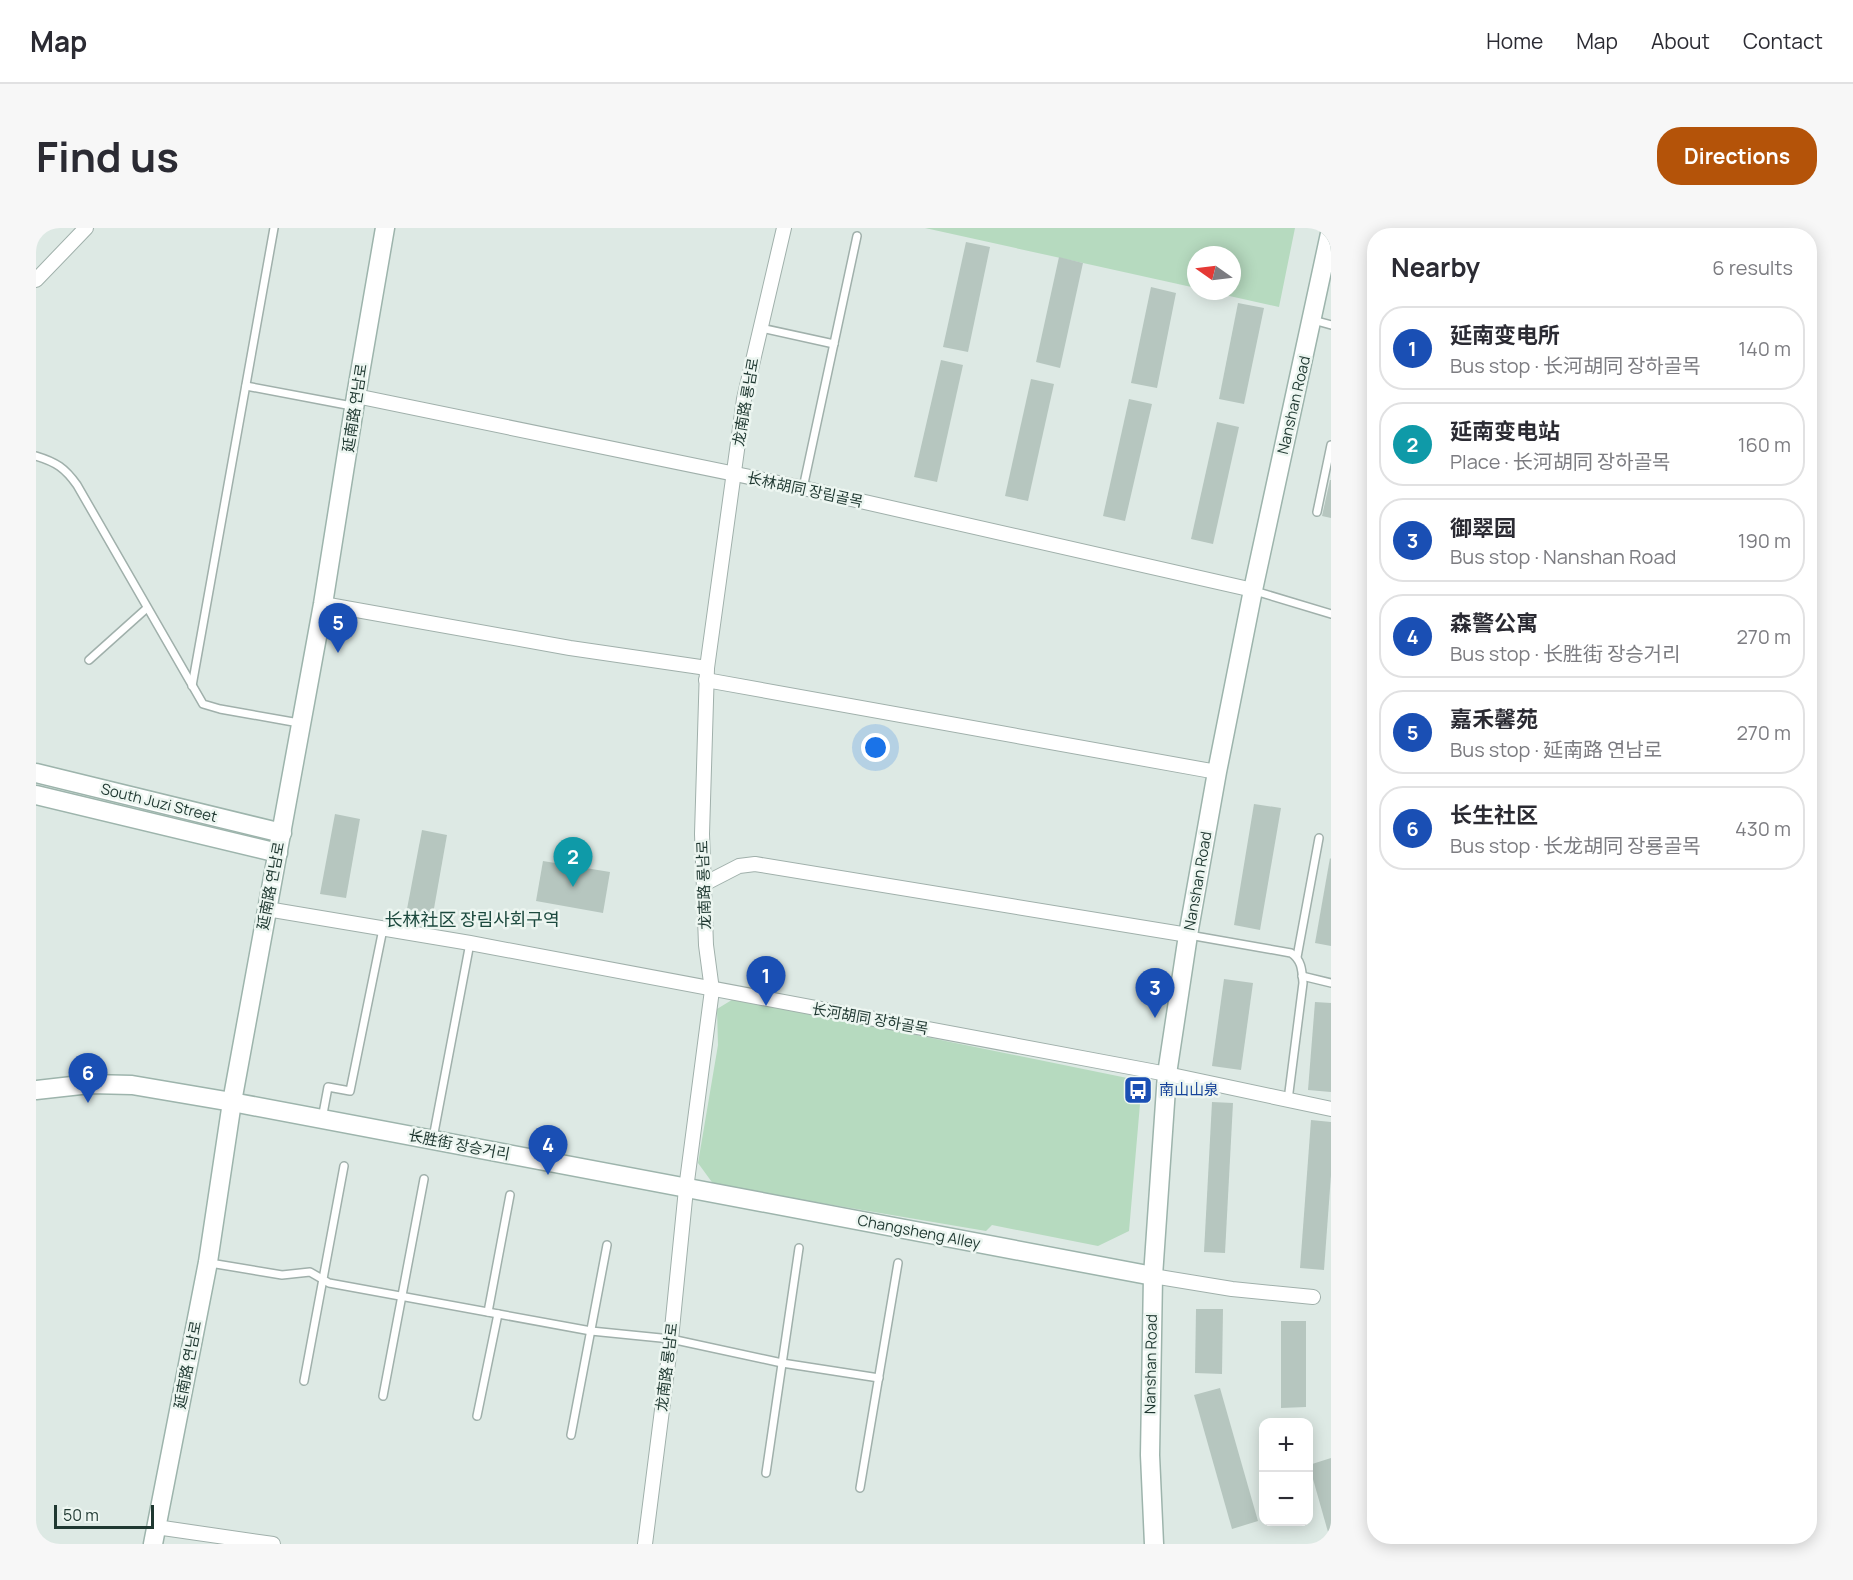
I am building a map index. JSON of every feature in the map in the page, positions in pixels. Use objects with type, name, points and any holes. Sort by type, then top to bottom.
[{"type":"street","points":[[36,279],[86,228]]},
{"type":"street","name":"延南路 연남로","points":[[155,1535],[208,1262],[232,1102],[323,604],[385,228]]},
{"type":"street","name":"龙南路 룡남로","points":[[645,1544],[671,1339],[686,1189],[712,990],[706,945],[702,834],[707,674],[744,399],[784,228]]},
{"type":"street","name":"Nanshan Road","points":[[1154,1544],[1150,1455],[1153,1276],[1167,1074],[1188,935],[1217,772],[1253,590],[1331,229]]},
{"type":"street","name":"长林胡同 장림골목","points":[[355,401],[803,488],[1253,590]]},
{"type":"street","points":[[323,604],[570,648],[1217,772]]},
{"type":"street","name":"South Juzi Street","points":[[36,773],[282,833]]},
{"type":"street","name":"South Juzi Street","points":[[36,795],[278,853]]},
{"type":"street","points":[[704,884],[739,866],[755,864],[1188,935]]},
{"type":"street","name":"长河胡同 장하골목","points":[[267,909],[470,943],[1167,1074],[1331,1109]]},
{"type":"street","name":"长胜街 장승거리","points":[[36,1090],[90,1084],[132,1085],[686,1189]]},
{"type":"street","name":"Changsheng Alley","points":[[686,1189],[1153,1276]]},
{"type":"street","points":[[1153,1276],[1232,1289],[1313,1297]]},
{"type":"street","points":[[155,1535],[273,1544]]},
{"type":"lane","points":[[192,686],[274,228]]},
{"type":"lane","points":[[803,488],[857,236]]},
{"type":"lane","points":[[1313,320],[1331,325]]},
{"type":"lane","points":[[760,328],[834,345]]},
{"type":"lane","points":[[246,386],[355,401]]},
{"type":"lane","points":[[1317,512],[1331,445]]},
{"type":"lane","points":[[36,456],[57,463],[69,473],[203,704],[302,723]]},
{"type":"lane","points":[[1253,590],[1331,614]]},
{"type":"lane","points":[[89,660],[147,608]]},
{"type":"lane","points":[[1297,957],[1319,838]]},
{"type":"lane","points":[[322,1119],[328,1087],[350,1091],[383,929]]},
{"type":"lane","points":[[1188,935],[1291,953],[1297,957],[1302,968],[1302,976],[1288,1100]]},
{"type":"lane","points":[[433,1140],[470,943]]},
{"type":"lane","points":[[1302,976],[1331,983]]},
{"type":"lane","points":[[304,1381],[344,1166]]},
{"type":"lane","points":[[383,1396],[424,1179]]},
{"type":"lane","points":[[488,1312],[510,1195]]},
{"type":"lane","points":[[571,1435],[607,1245]]},
{"type":"lane","points":[[766,1473],[800,1248]]},
{"type":"lane","points":[[208,1262],[282,1275],[310,1272],[323,1280],[498,1314],[591,1331],[671,1339],[782,1363],[879,1378]]},
{"type":"lane","points":[[860,1488],[898,1263]]},
{"type":"lane","points":[[477,1416],[498,1314]]},
{"type":"green space","points":[[925,228],[1295,228],[1279,307],[1241,299],[1241,246],[1187,246],[1187,286]]},
{"type":"green space","points":[[735,998],[1142,1081],[1129,1231],[1098,1246],[992,1225],[986,1231],[714,1185],[698,1163],[718,1045],[717,1009]]},
{"type":"building","points":[[966,242],[990,247],[968,352],[943,347]]},
{"type":"building","points":[[1059,257],[1083,263],[1060,368],[1036,362]]},
{"type":"building","points":[[1151,287],[1176,293],[1157,388],[1131,383]]},
{"type":"building","points":[[1238,303],[1264,308],[1244,404],[1219,399]]},
{"type":"building","points":[[941,360],[963,365],[937,482],[914,477]]},
{"type":"building","points":[[1031,379],[1054,384],[1028,501],[1005,496]]},
{"type":"building","points":[[1129,399],[1152,404],[1125,521],[1103,516]]},
{"type":"building","points":[[1217,422],[1239,427],[1213,544],[1191,539]]},
{"type":"building","points":[[1331,480],[1331,518],[1322,516]]},
{"type":"building","points":[[1254,804],[1281,808],[1260,930],[1234,925]]},
{"type":"building","points":[[335,814],[360,819],[346,898],[320,894]]},
{"type":"building","points":[[422,830],[447,835],[433,914],[407,909]]},
{"type":"building","points":[[1331,859],[1331,946],[1315,943]]},
{"type":"building","points":[[543,861],[610,872],[603,913],[536,901]]},
{"type":"building","points":[[1224,979],[1253,983],[1241,1070],[1212,1066]]},
{"type":"building","points":[[1315,1002],[1331,1003],[1331,1092],[1308,1090]]},
{"type":"building","points":[[1212,1102],[1233,1103],[1225,1253],[1204,1252]]},
{"type":"building","points":[[1311,1120],[1331,1122],[1331,1175],[1324,1270],[1300,1268]]},
{"type":"building","points":[[1196,1309],[1223,1309],[1222,1374],[1195,1373]]},
{"type":"building","points":[[1281,1321],[1306,1321],[1306,1407],[1281,1408]]},
{"type":"building","points":[[1220,1388],[1258,1521],[1232,1529],[1194,1395]]},
{"type":"building","points":[[1331,1458],[1331,1539],[1313,1479],[1313,1464]]},
{"type":"place","name":"嘉禾馨苑","points":[[338,653]]},
{"type":"place","name":"延南变电站","points":[[573,887]]},
{"type":"place","name":"延南变电所","points":[[766,1006]]},
{"type":"place","name":"御翠园","points":[[1155,1018]]},
{"type":"place","name":"南山山泉","points":[[1138,1090]]},
{"type":"place","name":"长生社区","points":[[88,1103]]},
{"type":"place","name":"森警公寓","points":[[548,1175]]},
{"type":"district","name":"长林社区 장림사회구역","points":[[472,920]]}]
